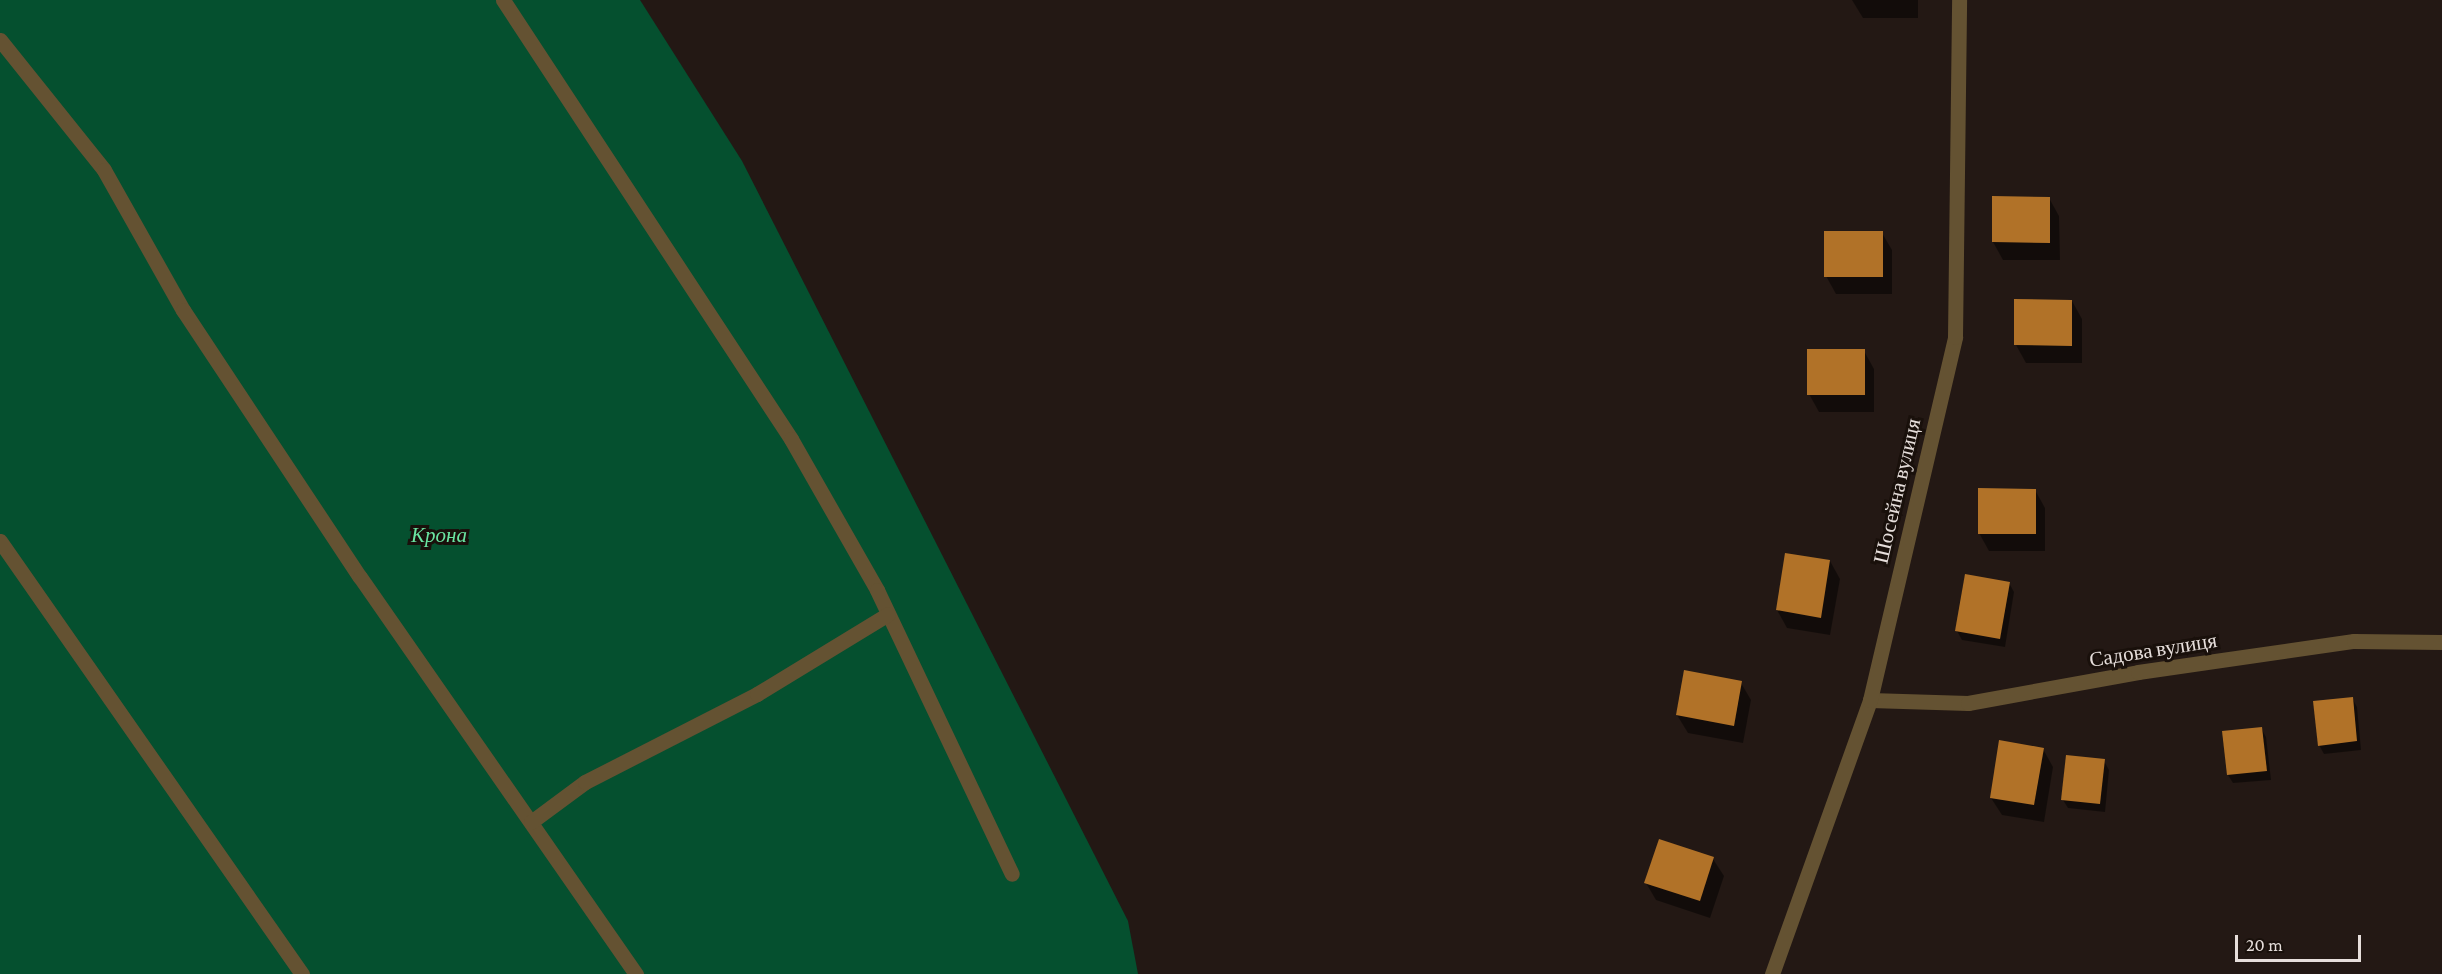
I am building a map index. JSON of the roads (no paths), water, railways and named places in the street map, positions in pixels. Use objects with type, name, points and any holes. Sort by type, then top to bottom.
[{"type":"street","points":[[503,0],[791,439],[888,614],[1012,874]]},
{"type":"street","name":"Шосейна вулиця","points":[[1772,974],[1870,700],[1955,337],[1959,0]]},
{"type":"street","points":[[0,40],[104,170],[183,310],[636,974]]},
{"type":"street","points":[[0,541],[302,974]]},
{"type":"street","points":[[531,822],[585,782],[757,694],[888,614]]},
{"type":"street","name":"Садова вулиця","points":[[1870,700],[1968,703],[2138,672],[2354,641],[2442,642]]},
{"type":"park label","name":"Крона","points":[[439,535]]}]
